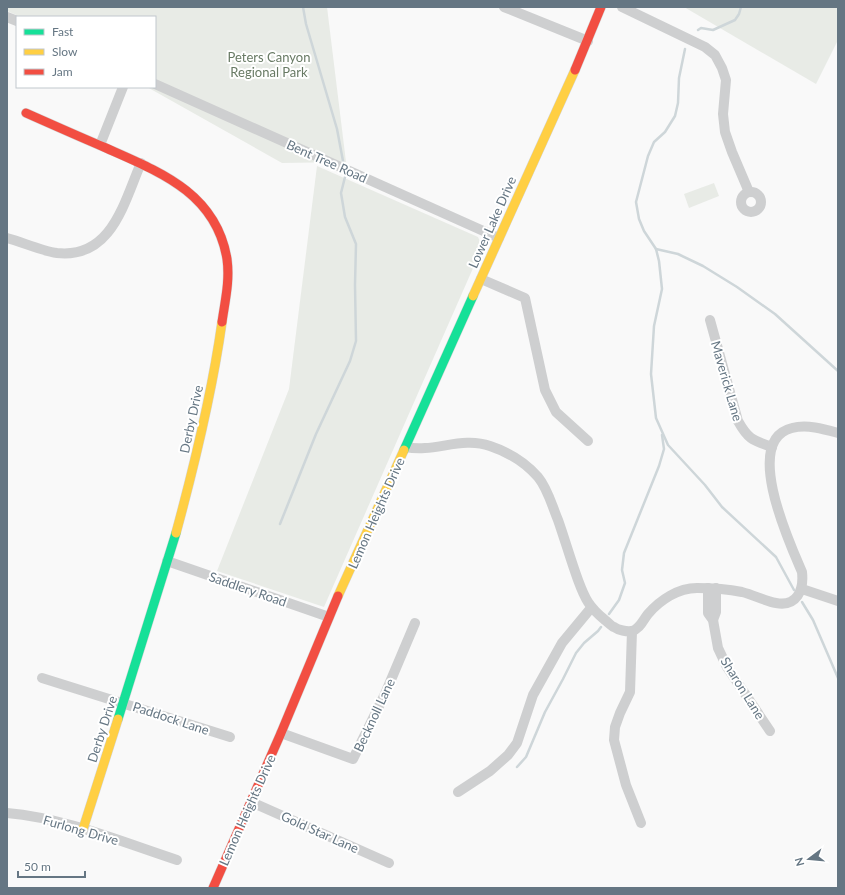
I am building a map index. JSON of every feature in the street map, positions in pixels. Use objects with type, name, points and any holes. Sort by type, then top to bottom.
[{"type":"street","points":[[504,7],[588,41]]},
{"type":"street","name":"Lower Lake Drive","points":[[406,447],[588,41],[601,7]]},
{"type":"street","points":[[622,7],[705,47],[715,55],[726,80],[723,114],[726,132],[732,152],[749,192]]},
{"type":"street","name":"Bent Tree Road","points":[[156,84],[499,238]]},
{"type":"street","points":[[100,145],[123,88]]},
{"type":"street","name":"Derby Drive","points":[[26,113],[141,163],[163,174],[186,189],[209,214],[217,227],[227,262],[228,279],[223,321],[208,407],[191,480],[124,703],[82,829]]},
{"type":"street","points":[[7,238],[55,253],[78,252],[90,248],[105,238],[116,221],[141,163]]},
{"type":"street","points":[[481,279],[525,298],[549,402],[556,412],[588,441]]},
{"type":"street","name":"Maverick Lane","points":[[710,320],[738,421],[744,433],[751,439],[772,447]]},
{"type":"street","points":[[641,823],[626,785],[614,740],[615,727],[630,692],[632,631],[638,628],[648,614],[663,600],[676,591],[694,588],[731,590],[752,594],[775,603],[782,604],[793,600],[799,595],[803,583],[802,572],[777,508],[773,490],[770,458],[772,447],[776,438],[783,432],[800,426],[838,433]]},
{"type":"street","name":"Lemon Heights Drive","points":[[213,888],[281,733],[329,617],[406,447],[420,449],[446,444],[486,444],[511,454],[531,469],[539,478],[550,499],[577,577],[591,608],[614,627],[625,631],[632,631]]},
{"type":"street","name":"Saddlery Road","points":[[167,561],[329,617]]},
{"type":"street","name":"Sharon Lane","points":[[712,588],[708,612],[713,620],[718,648],[727,666],[770,731]]},
{"type":"street","points":[[802,589],[838,601]]},
{"type":"street","points":[[458,792],[490,771],[508,755],[517,743],[533,695],[562,643],[591,608]]},
{"type":"street","name":"Becknoll Lane","points":[[281,733],[353,759],[385,694],[415,623]]},
{"type":"street","name":"Paddock Lane","points":[[42,678],[230,737]]},
{"type":"street","name":"Gold Star Lane","points":[[251,802],[389,862]]},
{"type":"street","name":"Furlong Drive","points":[[7,813],[24,815],[82,829],[177,860]]},
{"type":"green space","name":"Peters Canyon Regional Park","points":[[7,7],[327,7],[346,162],[282,163],[149,88],[156,88],[156,16],[19,16],[7,11]]},
{"type":"green space","points":[[684,7],[838,7],[838,40],[816,84]]},
{"type":"green space","points":[[317,166],[478,237],[481,244],[481,250],[324,607],[217,571],[289,389]]},
{"type":"green space","points":[[714,183],[719,196],[689,208],[684,194]]},
{"type":"waterway","points":[[303,7],[306,24],[337,129],[343,161]]},
{"type":"waterway","points":[[698,30],[701,28],[713,30],[735,20],[741,7]]},
{"type":"waterway","points":[[685,49],[679,78],[678,103],[675,116],[665,132],[654,142],[648,156],[636,202],[639,219],[644,231],[656,249],[662,289],[654,326],[651,374],[656,418],[668,445],[705,485],[722,507],[776,557],[794,590]]},
{"type":"waterway","points":[[280,524],[316,434],[350,361],[356,341],[356,244],[345,217],[341,193],[345,177]]},
{"type":"waterway","points":[[656,249],[678,254],[703,266],[737,287],[775,314],[838,371]]},
{"type":"waterway","points":[[609,614],[619,600],[625,583],[622,570],[624,553],[659,466],[664,449],[662,435]]},
{"type":"waterway","points":[[802,602],[813,620],[838,678]]},
{"type":"waterway","points":[[517,767],[526,757],[545,712],[576,653],[601,627]]},
{"type":"traffic: fast","points":[[404,450],[473,296]]},
{"type":"traffic: fast","points":[[118,719],[176,533]]},
{"type":"traffic: slow","points":[[473,296],[575,70]]},
{"type":"traffic: slow","points":[[176,533],[202,428],[222,322]]},
{"type":"traffic: slow","points":[[338,596],[404,450]]},
{"type":"traffic: slow","points":[[83,829],[118,719]]},
{"type":"traffic: jam","points":[[575,70],[601,7]]},
{"type":"traffic: jam","points":[[26,113],[146,166],[183,188],[198,201],[211,217],[221,236],[227,259],[228,283],[222,322]]},
{"type":"traffic: jam","points":[[213,888],[281,733],[338,596]]}]
